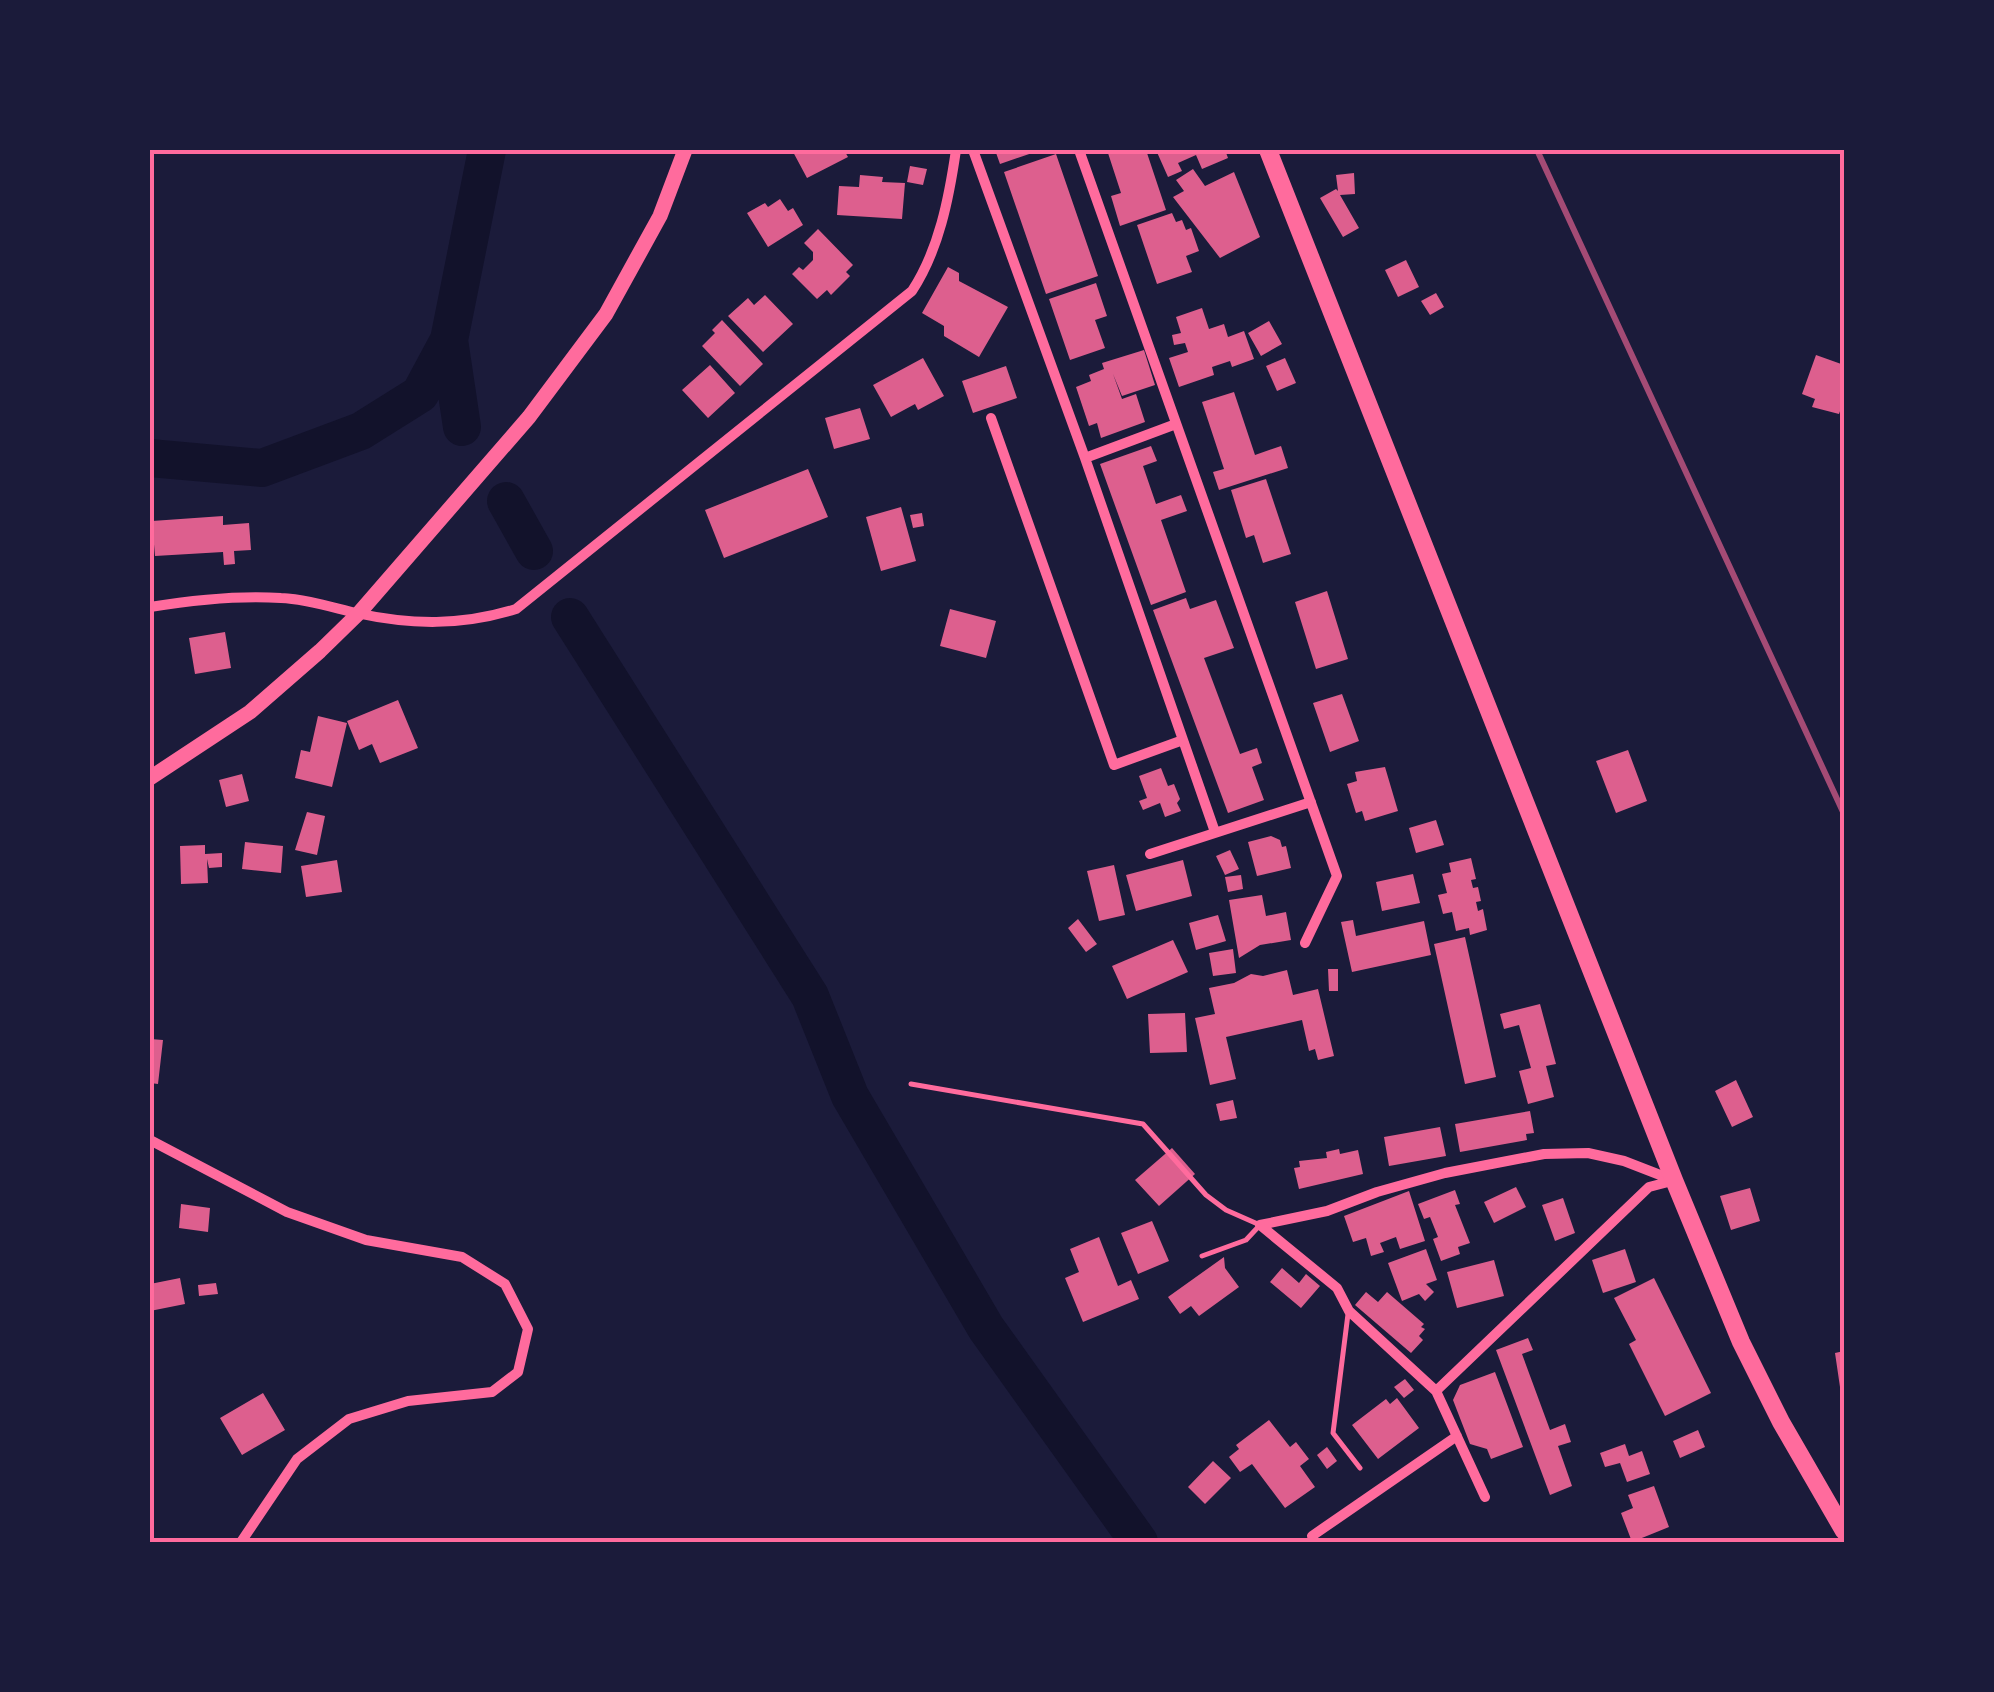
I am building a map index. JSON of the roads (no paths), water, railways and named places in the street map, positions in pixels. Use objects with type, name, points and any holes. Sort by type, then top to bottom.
[{"type":"main road","points":[[150,778],[272,695],[359,613],[530,418],[606,314],[660,216],[685,150]]},
{"type":"main road","points":[[1268,150],[1741,1342],[1781,1422],[1844,1531]]},
{"type":"street","points":[[150,607],[236,596],[284,598],[402,620],[458,622],[516,608],[912,291],[927,268],[944,213],[956,150]]},
{"type":"street","points":[[973,150],[1215,832]]},
{"type":"street","points":[[1078,150],[1337,876],[1305,943]]},
{"type":"street","points":[[991,418],[1114,765],[1183,740]]},
{"type":"street","points":[[1085,458],[1176,424]]},
{"type":"street","points":[[1150,854],[1311,802]]},
{"type":"street","points":[[150,1140],[287,1212],[366,1240],[462,1257],[505,1284],[528,1328],[518,1372],[492,1392],[408,1401],[349,1419],[296,1459],[241,1542]]},
{"type":"street","points":[[1260,1226],[1327,1211],[1445,1173],[1544,1154],[1588,1153],[1624,1161],[1674,1180]]},
{"type":"street","points":[[1436,1391],[1649,1187],[1674,1180]]},
{"type":"street","points":[[1260,1226],[1338,1288],[1349,1310],[1436,1391],[1485,1497]]},
{"type":"street","points":[[1312,1536],[1456,1436]]},
{"type":"lane","points":[[911,1084],[1143,1124],[1206,1194],[1226,1210],[1260,1226],[1246,1240],[1202,1256]]},
{"type":"lane","points":[[1349,1310],[1333,1433],[1360,1468]]},
{"type":"waterway","points":[[150,458],[262,468],[361,431],[420,394],[449,340],[487,150]]},
{"type":"waterway","points":[[449,340],[462,427]]},
{"type":"waterway","points":[[506,501],[534,551]]},
{"type":"waterway","points":[[570,617],[810,996],[850,1096],[986,1328],[1139,1542]]},
{"type":"railway","points":[[1537,150],[1844,814]]}]
